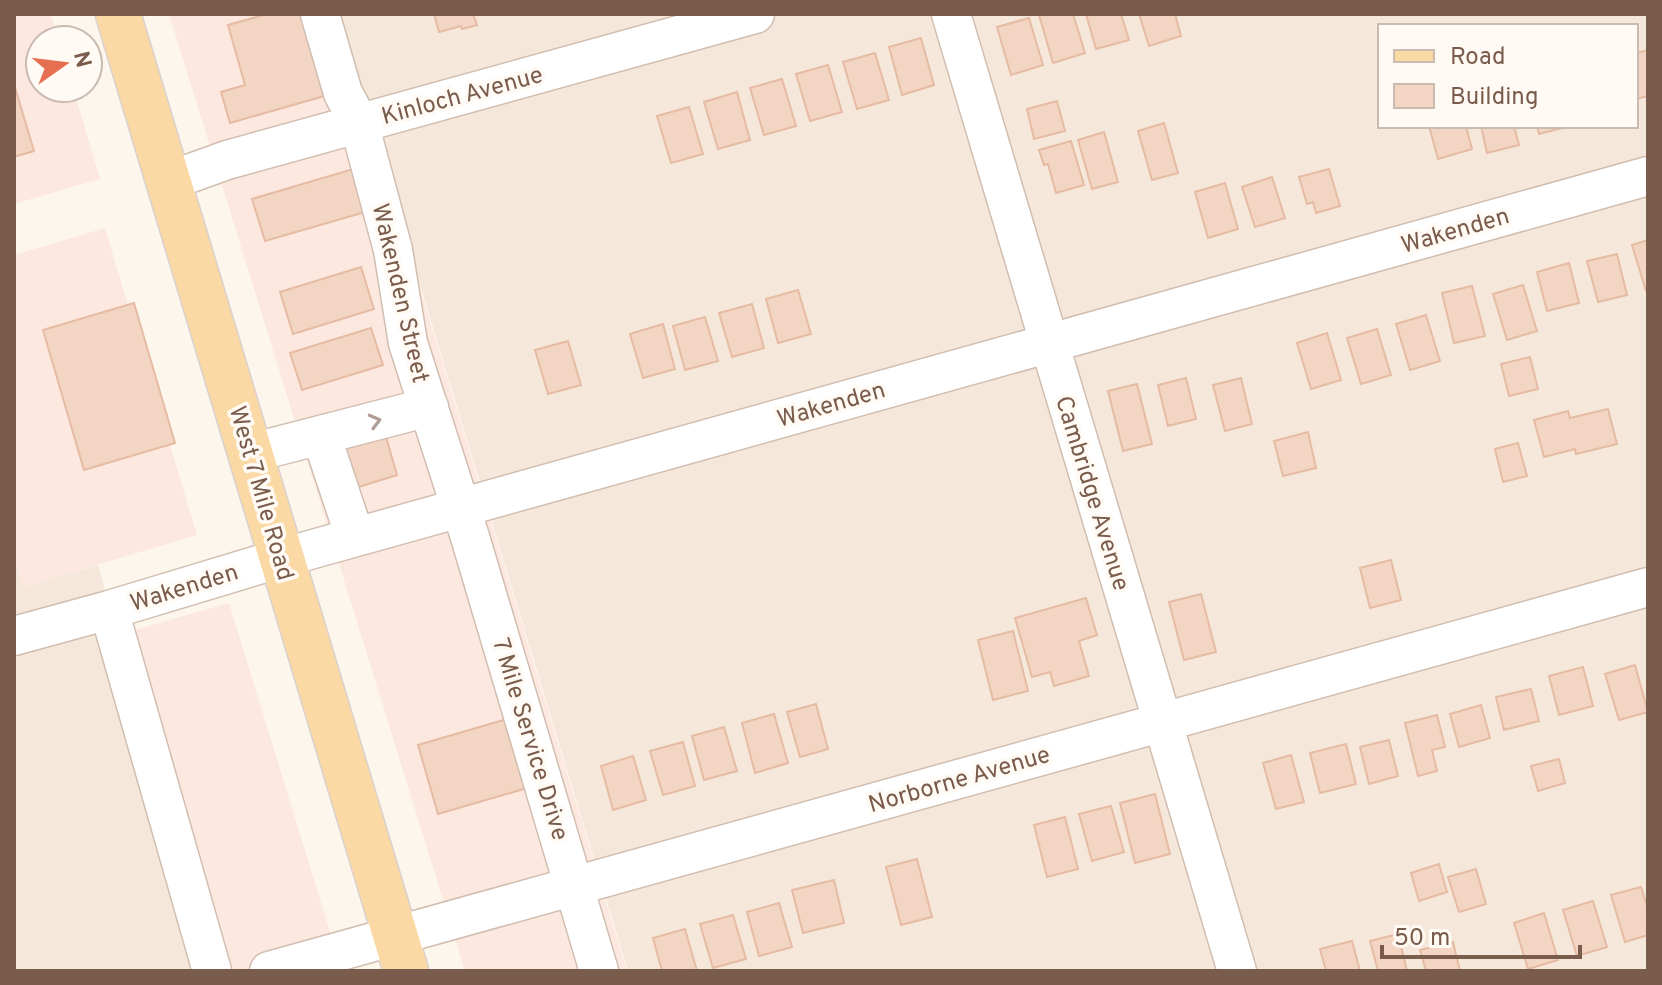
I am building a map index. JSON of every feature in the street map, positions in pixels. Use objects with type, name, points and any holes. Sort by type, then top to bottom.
[{"type":"main road","name":"West 7 Mile Road","points":[[118,14],[401,954]]},
{"type":"street","points":[[320,14],[343,93],[359,123]]},
{"type":"street","name":"Kinloch Avenue","points":[[169,181],[227,160],[755,14]]},
{"type":"street","name":"Cambridge Avenue","points":[[951,14],[1237,971]]},
{"type":"street","name":"Wakenden Street","points":[[359,123],[393,250],[408,343],[461,508]]},
{"type":"street","name":"Wakenden","points":[[14,636],[355,537],[1648,176]]},
{"type":"street","points":[[251,453],[429,407]]},
{"type":"street","points":[[321,435],[355,537]]},
{"type":"street","name":"7 Mile Service Drive","points":[[461,508],[599,971]]},
{"type":"street","name":"Norborne Avenue","points":[[269,971],[401,954],[575,885],[1648,587]]},
{"type":"street","points":[[109,610],[212,971]]},
{"type":"shaded area","points":[[14,14],[51,14],[54,24],[24,24],[24,104],[78,104],[100,179],[14,204]]},
{"type":"shaded area","points":[[169,14],[337,14],[627,971],[465,971]]},
{"type":"shaded area","points":[[338,14],[1648,14],[1648,971],[628,971]]},
{"type":"shaded area","points":[[105,228],[197,535],[23,587],[14,558],[14,255]]},
{"type":"shaded area","points":[[14,558],[23,587],[98,565],[214,971],[14,971]]},
{"type":"shaded area","points":[[229,603],[342,971],[214,971],[117,635]]},
{"type":"building","points":[[267,14],[312,14],[335,93],[230,123],[221,92],[245,85],[228,25]]},
{"type":"building","points":[[434,14],[473,14],[477,25],[439,32]]},
{"type":"building","points":[[1073,14],[1085,53],[1053,63],[1039,15]]},
{"type":"building","points":[[1086,14],[1121,14],[1129,40],[1096,49]]},
{"type":"building","points":[[1139,14],[1175,14],[1181,36],[1149,46]]},
{"type":"building","points":[[1029,18],[1043,65],[1011,75],[997,27]]},
{"type":"building","points":[[921,38],[934,85],[902,95],[889,47]]},
{"type":"building","points":[[1648,50],[1648,96],[1638,98],[1638,52]]},
{"type":"building","points":[[875,53],[889,100],[857,109],[843,62]]},
{"type":"building","points":[[828,65],[842,112],[810,121],[796,74]]},
{"type":"building","points":[[782,79],[796,126],[764,135],[750,88]]},
{"type":"building","points":[[14,84],[34,151],[14,157]]},
{"type":"building","points":[[737,92],[750,140],[718,149],[704,102]]},
{"type":"building","points":[[1057,101],[1065,131],[1034,139],[1027,109]]},
{"type":"building","points":[[689,107],[703,154],[671,163],[657,116]]},
{"type":"building","points":[[1164,123],[1178,173],[1152,180],[1138,131]]},
{"type":"building","points":[[1430,128],[1467,128],[1472,149],[1438,159]]},
{"type":"building","points":[[1481,128],[1515,128],[1519,145],[1487,153]]},
{"type":"building","points":[[1538,128],[1562,128],[1539,134]]},
{"type":"building","points":[[1104,132],[1118,182],[1092,189],[1078,140]]},
{"type":"building","points":[[1071,141],[1084,185],[1056,193],[1048,164],[1044,165],[1039,150]]},
{"type":"building","points":[[360,167],[372,210],[265,241],[252,199]]},
{"type":"building","points":[[1329,169],[1340,206],[1316,213],[1313,202],[1307,204],[1299,177]]},
{"type":"building","points":[[1272,177],[1285,218],[1255,227],[1242,187]]},
{"type":"building","points":[[1225,183],[1238,229],[1208,238],[1195,192]]},
{"type":"building","points":[[1648,240],[1648,291],[1646,291],[1632,245]]},
{"type":"building","points":[[1617,254],[1627,295],[1598,302],[1587,261]]},
{"type":"building","points":[[1569,263],[1579,303],[1547,311],[1537,272]]},
{"type":"building","points":[[361,267],[374,309],[293,334],[280,292]]},
{"type":"building","points":[[1523,285],[1537,331],[1507,340],[1493,294]]},
{"type":"building","points":[[1472,286],[1485,336],[1454,343],[1442,293]]},
{"type":"building","points":[[798,290],[811,334],[778,343],[766,299]]},
{"type":"building","points":[[134,303],[175,443],[84,470],[43,330]]},
{"type":"building","points":[[752,304],[764,348],[732,357],[719,313]]},
{"type":"building","points":[[1426,315],[1440,361],[1410,370],[1396,324]]},
{"type":"building","points":[[705,317],[718,361],[685,370],[673,326]]},
{"type":"building","points":[[663,324],[675,369],[643,378],[630,334]]},
{"type":"building","points":[[371,328],[383,365],[302,390],[290,353]]},
{"type":"building","points":[[1377,329],[1391,375],[1361,384],[1347,338]]},
{"type":"building","points":[[1327,333],[1341,380],[1311,389],[1297,343]]},
{"type":"building","points":[[568,341],[581,385],[548,394],[535,350]]},
{"type":"building","points":[[1530,357],[1538,389],[1509,396],[1501,364]]},
{"type":"building","points":[[1186,378],[1196,419],[1168,426],[1158,385]]},
{"type":"building","points":[[1241,378],[1252,424],[1225,431],[1213,385]]},
{"type":"building","points":[[1137,384],[1152,444],[1123,451],[1108,391]]},
{"type":"building","points":[[1608,409],[1617,444],[1576,454],[1575,449],[1544,457],[1534,420],[1568,411],[1570,418]]},
{"type":"building","points":[[1308,432],[1316,468],[1283,476],[1274,441]]},
{"type":"building","points":[[386,437],[397,475],[349,490],[338,451]]},
{"type":"building","points":[[1518,443],[1527,476],[1503,482],[1495,449]]},
{"type":"building","points":[[1391,560],[1401,600],[1370,608],[1360,568]]},
{"type":"building","points":[[1201,594],[1216,652],[1184,660],[1169,602]]},
{"type":"building","points":[[1086,598],[1097,635],[1079,641],[1089,676],[1054,686],[1050,672],[1032,677],[1015,618]]},
{"type":"building","points":[[1013,631],[1028,691],[993,700],[978,640]]},
{"type":"building","points":[[1635,665],[1648,712],[1619,720],[1605,674]]},
{"type":"building","points":[[1583,667],[1593,706],[1559,715],[1549,676]]},
{"type":"building","points":[[1531,689],[1539,721],[1504,730],[1496,697]]},
{"type":"building","points":[[816,704],[828,749],[800,757],[787,712]]},
{"type":"building","points":[[1481,705],[1490,738],[1459,747],[1450,714]]},
{"type":"building","points":[[774,714],[788,763],[755,773],[742,723]]},
{"type":"building","points":[[1437,715],[1445,747],[1432,750],[1437,771],[1418,776],[1405,723]]},
{"type":"building","points":[[514,717],[534,786],[438,814],[418,745]]},
{"type":"building","points":[[724,727],[737,771],[704,780],[692,736]]},
{"type":"building","points":[[1389,740],[1398,776],[1369,784],[1360,747]]},
{"type":"building","points":[[683,742],[695,786],[663,795],[650,751]]},
{"type":"building","points":[[1346,744],[1356,784],[1320,793],[1310,753]]},
{"type":"building","points":[[1291,755],[1304,802],[1276,809],[1263,763]]},
{"type":"building","points":[[633,756],[646,800],[613,810],[601,766]]},
{"type":"building","points":[[1559,759],[1565,783],[1538,791],[1531,766]]},
{"type":"building","points":[[1155,794],[1170,854],[1135,863],[1120,803]]},
{"type":"building","points":[[1111,806],[1124,852],[1092,861],[1079,814]]},
{"type":"building","points":[[1065,817],[1078,869],[1047,877],[1034,825]]},
{"type":"building","points":[[917,859],[932,917],[901,925],[886,867]]},
{"type":"building","points":[[1439,864],[1447,892],[1419,901],[1411,873]]},
{"type":"building","points":[[1476,869],[1486,904],[1459,912],[1448,877]]},
{"type":"building","points":[[834,880],[844,923],[803,933],[792,890]]},
{"type":"building","points":[[1641,887],[1648,909],[1648,935],[1625,942],[1611,895]]},
{"type":"building","points":[[1593,901],[1607,947],[1577,956],[1563,910]]},
{"type":"building","points":[[779,903],[792,947],[759,956],[747,912]]},
{"type":"building","points":[[1544,913],[1558,960],[1528,969],[1514,923]]},
{"type":"building","points":[[733,915],[746,959],[713,968],[700,924]]},
{"type":"building","points":[[685,929],[697,971],[662,971],[653,938]]},
{"type":"building","points":[[1398,934],[1407,971],[1378,971],[1370,941]]},
{"type":"building","points":[[1352,941],[1360,971],[1326,971],[1320,949]]},
{"type":"building","points":[[1453,942],[1460,971],[1426,971],[1420,950]]}]
